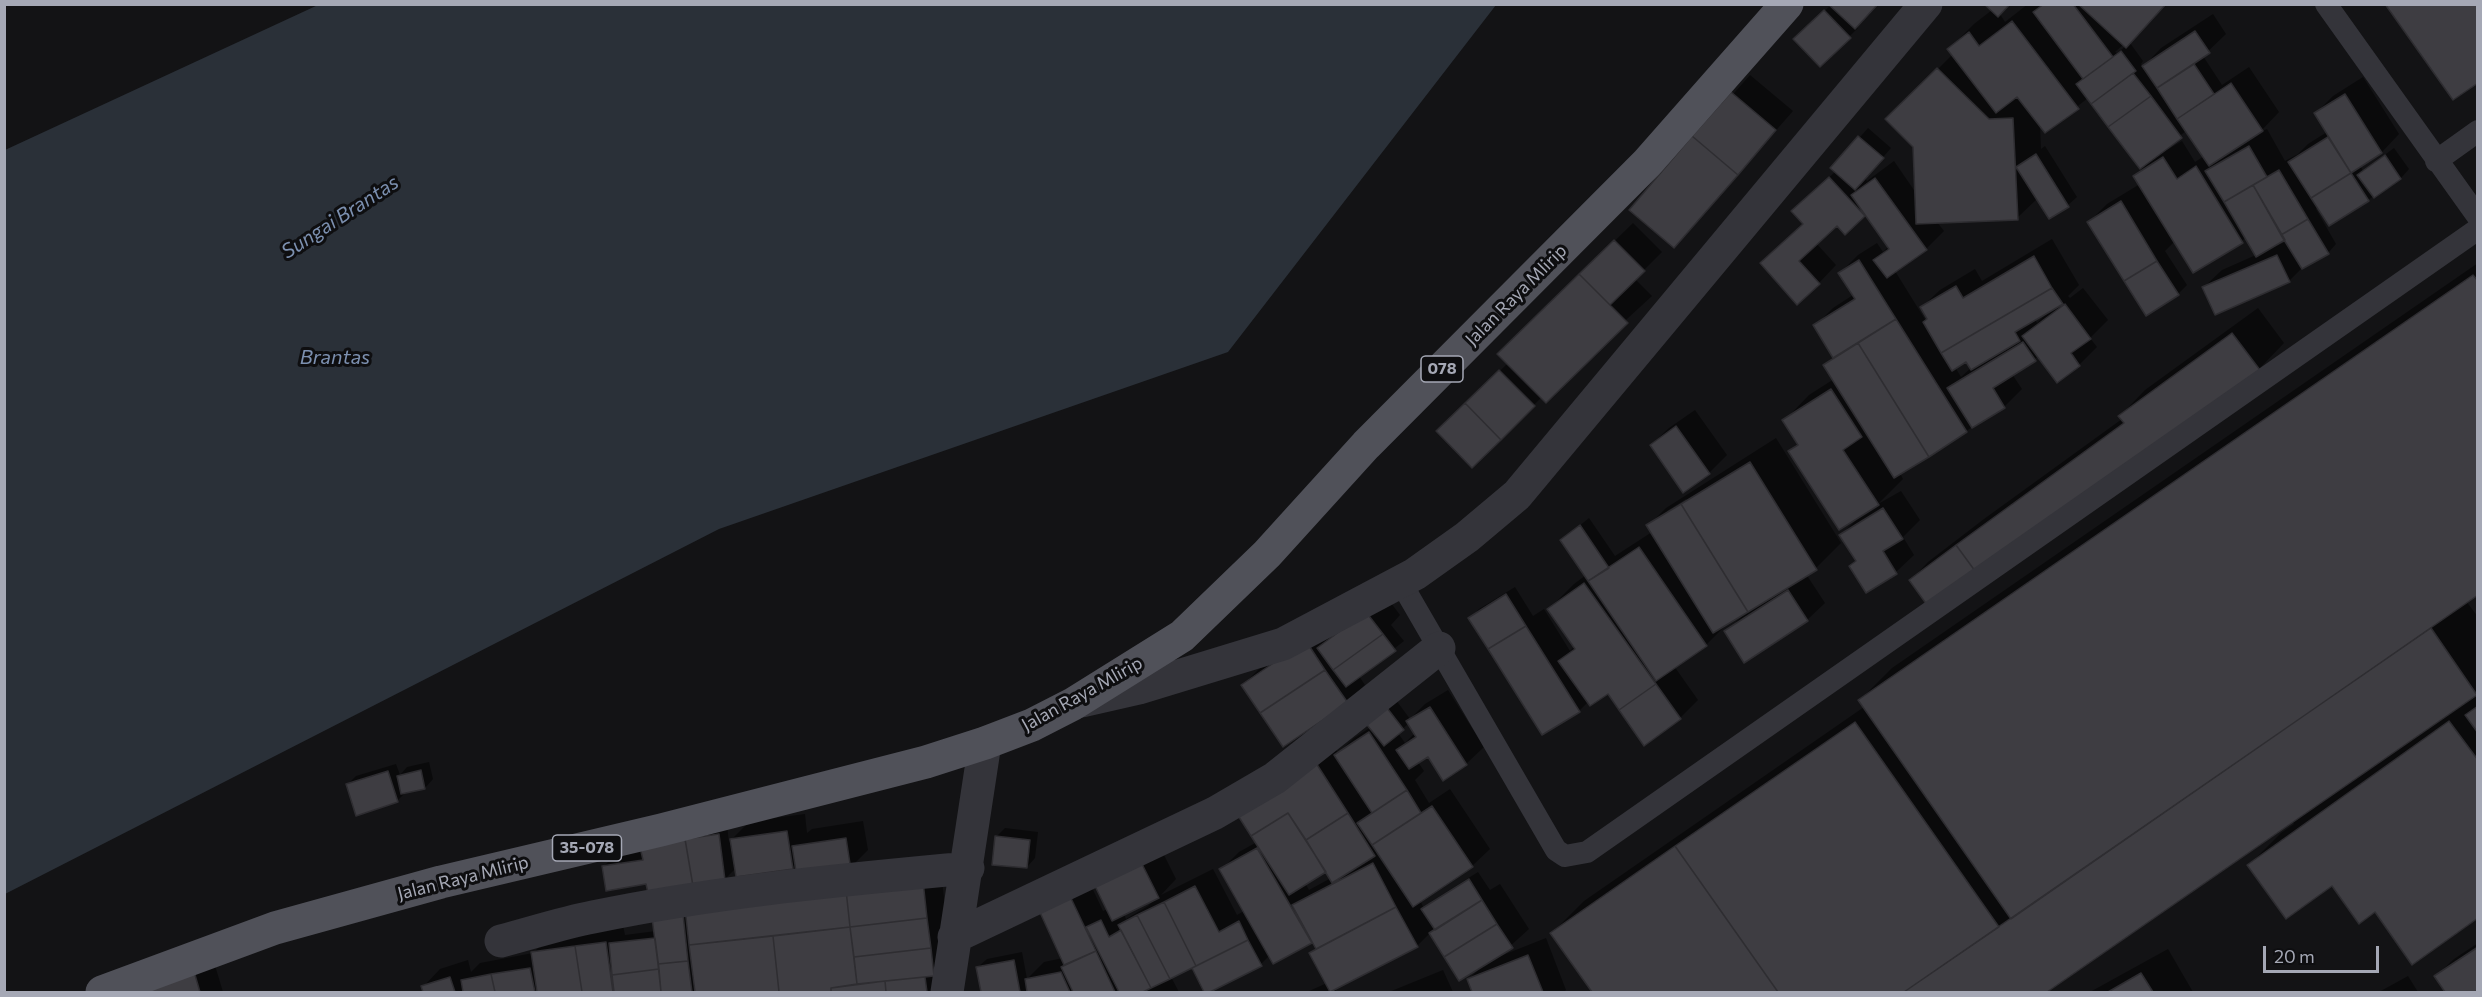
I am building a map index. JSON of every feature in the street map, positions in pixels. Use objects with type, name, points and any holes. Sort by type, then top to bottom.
[{"type":"main road","name":"Jalan Raya Mlirip","points":[[102,993],[275,928],[441,882],[857,781],[985,743],[1032,725],[1073,704],[1182,636],[1267,554],[1366,446],[1647,163],[1787,4]]},
{"type":"street","points":[[1073,704],[1139,688],[1283,644],[1415,574],[1467,537],[1516,495],[1926,4]]},
{"type":"street","points":[[954,937],[1247,796],[1275,778],[1439,648]]},
{"type":"street","points":[[947,993],[954,937],[968,868],[985,743]]},
{"type":"street","points":[[501,941],[592,917],[690,900],[778,887],[968,868]]},
{"type":"lane","points":[[2326,4],[2478,217]]},
{"type":"lane","points":[[2436,161],[2478,131]]},
{"type":"lane","points":[[1400,581],[1556,850],[1565,856],[1587,852],[2478,229]]},
{"type":"water","name":"Brantas","points":[[318,5],[1496,5],[1228,352],[719,529],[5,894],[5,150]]},
{"type":"building","points":[[1828,4],[1878,4],[1855,29]]},
{"type":"building","points":[[1984,4],[2010,4],[1998,17]]},
{"type":"building","points":[[2044,4],[2073,4],[2113,57],[2083,79],[2033,12]]},
{"type":"building","points":[[2078,4],[2166,4],[2126,48]]},
{"type":"building","points":[[2385,4],[2478,4],[2478,83],[2453,100]]},
{"type":"building","points":[[1824,10],[1851,38],[1820,67],[1793,39]]},
{"type":"building","points":[[2012,21],[2079,109],[2045,133],[2017,97],[1996,113],[1947,49],[1969,32],[1979,46]]},
{"type":"building","points":[[2195,31],[2210,53],[2157,88],[2142,66]]},
{"type":"building","points":[[2121,51],[2136,71],[2091,104],[2076,84]]},
{"type":"building","points":[[2194,64],[2214,94],[2177,119],[2157,88]]},
{"type":"building","points":[[1937,68],[1989,119],[2013,118],[2018,220],[1916,224],[1913,147],[1885,119]]},
{"type":"building","points":[[2133,73],[2151,96],[2108,127],[2091,104]]},
{"type":"building","points":[[2231,83],[2263,131],[2209,166],[2177,119]]},
{"type":"building","points":[[1731,92],[1776,130],[1738,175],[1692,136]]},
{"type":"building","points":[[2345,94],[2382,153],[2351,173],[2314,113]]},
{"type":"building","points":[[2151,96],[2182,138],[2140,169],[2108,127]]},
{"type":"building","points":[[1692,136],[1738,175],[1674,248],[1629,210]]},
{"type":"building","points":[[1858,136],[1884,158],[1855,190],[1830,168]]},
{"type":"building","points":[[2328,137],[2351,173],[2311,198],[2288,162]]},
{"type":"building","points":[[2249,146],[2267,177],[2224,202],[2205,171]]},
{"type":"building","points":[[2036,154],[2069,207],[2049,219],[2016,167]]},
{"type":"building","points":[[2385,155],[2401,179],[2374,198],[2357,175]]},
{"type":"building","points":[[2163,157],[2177,179],[2196,166],[2243,243],[2193,273],[2133,176]]},
{"type":"building","points":[[2279,170],[2308,219],[2281,235],[2253,185]]},
{"type":"building","points":[[2351,173],[2369,201],[2329,226],[2311,198]]},
{"type":"building","points":[[1829,177],[1865,216],[1845,235],[1837,226],[1799,261],[1820,284],[1797,305],[1760,263],[1803,224],[1791,211]]},
{"type":"building","points":[[1875,178],[1927,250],[1887,278],[1873,260],[1889,249],[1851,195]]},
{"type":"building","points":[[2253,185],[2285,240],[2256,257],[2224,202]]},
{"type":"building","points":[[2121,201],[2157,261],[2124,281],[2087,222]]},
{"type":"building","points":[[2308,219],[2329,254],[2302,269],[2281,235]]},
{"type":"building","points":[[1614,240],[1645,271],[1610,305],[1579,274]]},
{"type":"building","points":[[2277,255],[2290,282],[2215,315],[2202,287]]},
{"type":"building","points":[[2034,256],[2052,288],[1941,353],[1923,322],[1927,319],[1920,307],[1956,286],[1963,298]]},
{"type":"building","points":[[1859,260],[1896,319],[1833,358],[1813,325],[1855,299],[1838,273]]},
{"type":"building","points":[[2157,261],[2179,295],[2146,316],[2124,281]]},
{"type":"building","points":[[1579,274],[1628,323],[1546,403],[1497,354]]},
{"type":"building","points":[[2473,275],[2478,281],[2478,595],[2011,919],[1858,700]]},
{"type":"building","points":[[2052,288],[2063,304],[2015,332],[2020,341],[1971,370],[1966,362],[1952,371],[1941,353]]},
{"type":"building","points":[[2065,304],[2091,339],[2071,353],[2080,366],[2057,383],[2022,336]]},
{"type":"building","points":[[1896,319],[1967,432],[1929,457],[1858,343]]},
{"type":"building","points":[[2232,333],[2260,370],[1978,575],[1956,545],[2124,423],[2118,416]]},
{"type":"building","points":[[2023,342],[2036,361],[1993,388],[2005,408],[1972,428],[1947,388]]},
{"type":"building","points":[[1858,343],[1929,457],[1894,478],[1823,365]]},
{"type":"building","points":[[1499,370],[1535,406],[1501,440],[1465,403]]},
{"type":"building","points":[[1831,389],[1862,437],[1843,450],[1879,505],[1839,530],[1788,451],[1798,445],[1782,420]]},
{"type":"building","points":[[1465,403],[1501,440],[1472,468],[1436,431]]},
{"type":"building","points":[[1676,426],[1710,474],[1683,493],[1650,445]]},
{"type":"building","points":[[1750,462],[1817,570],[1748,612],[1681,504]]},
{"type":"building","points":[[1681,504],[1748,612],[1713,633],[1646,525]]},
{"type":"building","points":[[1883,508],[1903,539],[1883,551],[1897,574],[1866,593],[1849,566],[1856,561],[1839,535]]},
{"type":"building","points":[[1580,525],[1609,568],[1588,581],[1560,540]]},
{"type":"building","points":[[1956,545],[1978,575],[1930,609],[1909,580]]},
{"type":"building","points":[[1639,547],[1707,646],[1656,681],[1588,581]]},
{"type":"building","points":[[1584,583],[1656,684],[1619,710],[1608,694],[1590,706],[1558,661],[1575,649],[1547,609]]},
{"type":"building","points":[[1788,590],[1808,621],[1744,663],[1724,631]]},
{"type":"building","points":[[1506,594],[1526,626],[1488,649],[1468,618]]},
{"type":"building","points":[[1366,612],[1383,634],[1333,670],[1317,648]]},
{"type":"building","points":[[1526,626],[1580,712],[1542,735],[1488,649]]},
{"type":"building","points":[[2431,628],[2477,695],[2047,992],[1904,992]]},
{"type":"building","points":[[1383,634],[1396,651],[1346,687],[1333,670]]},
{"type":"building","points":[[1306,641],[1325,670],[1260,713],[1241,685]]},
{"type":"building","points":[[1325,670],[1348,703],[1283,747],[1260,713]]},
{"type":"building","points":[[1656,684],[1681,719],[1644,746],[1619,710]]},
{"type":"building","points":[[1384,704],[1404,730],[1384,746],[1363,720]]},
{"type":"building","points":[[2478,706],[2478,733],[2465,715]]},
{"type":"building","points":[[1430,707],[1467,765],[1443,781],[1428,757],[1409,769],[1396,750],[1416,737],[1406,721]]},
{"type":"building","points":[[2449,721],[2478,760],[2478,918],[2412,965],[2375,912],[2359,924],[2332,886],[2286,919],[2247,865]]},
{"type":"building","points":[[1855,722],[1999,927],[1904,992],[1778,992],[1675,846]]},
{"type":"building","points":[[1369,732],[1407,790],[1372,813],[1334,755]]},
{"type":"building","points":[[1316,763],[1348,813],[1306,840],[1288,813],[1251,836],[1237,814]]},
{"type":"building","points":[[421,770],[425,789],[401,794],[397,776]]},
{"type":"building","points":[[388,771],[398,802],[356,816],[346,784]]},
{"type":"building","points":[[1407,790],[1421,813],[1372,845],[1357,823]]},
{"type":"building","points":[[1432,806],[1473,867],[1413,907],[1372,845]]},
{"type":"building","points":[[1288,813],[1326,872],[1289,895],[1251,836]]},
{"type":"building","points":[[1348,813],[1375,856],[1332,883],[1306,840]]},
{"type":"building","points":[[787,831],[793,869],[736,877],[730,839]]},
{"type":"building","points":[[719,834],[725,880],[693,886],[685,839]]},
{"type":"building","points":[[995,836],[1030,840],[1027,868],[992,865]]},
{"type":"building","points":[[846,838],[851,870],[797,878],[792,846]]},
{"type":"building","points":[[685,839],[693,886],[648,893],[646,884],[606,891],[602,866],[643,860],[640,847]]},
{"type":"building","points":[[1675,846],[1778,992],[1592,992],[1550,933]]},
{"type":"building","points":[[1257,848],[1312,943],[1273,964],[1219,869]]},
{"type":"building","points":[[1140,860],[1159,898],[1112,921],[1093,882]]},
{"type":"building","points":[[1373,863],[1396,907],[1316,949],[1292,905]]},
{"type":"building","points":[[1469,879],[1482,900],[1435,930],[1421,909]]},
{"type":"building","points":[[923,881],[927,918],[850,927],[846,890]]},
{"type":"building","points":[[1195,886],[1219,932],[1239,921],[1248,940],[1196,966],[1164,902]]},
{"type":"building","points":[[846,890],[850,927],[689,945],[685,908]]},
{"type":"building","points":[[1069,894],[1096,951],[1064,965],[1038,908]]},
{"type":"building","points":[[1482,900],[1497,924],[1444,957],[1429,933]]},
{"type":"building","points":[[1164,902],[1196,966],[1170,979],[1137,915]]},
{"type":"building","points":[[1396,907],[1418,947],[1330,992],[1309,953]]},
{"type":"building","points":[[683,914],[688,961],[658,964],[652,918]]},
{"type":"building","points":[[1137,915],[1170,979],[1151,988],[1118,925]]},
{"type":"building","points":[[927,918],[931,948],[854,957],[850,927]]},
{"type":"building","points":[[1101,920],[1109,937],[1121,930],[1151,988],[1143,992],[1119,992],[1086,927]]},
{"type":"building","points":[[1497,924],[1513,948],[1459,981],[1444,957]]},
{"type":"building","points":[[850,927],[857,984],[831,988],[831,992],[779,992],[773,936]]},
{"type":"building","points":[[773,936],[779,992],[695,992],[689,945]]},
{"type":"building","points":[[655,938],[659,969],[612,975],[609,943]]},
{"type":"building","points":[[1248,940],[1262,966],[1210,992],[1204,992],[1192,968]]},
{"type":"building","points":[[606,942],[613,992],[582,992],[575,946]]},
{"type":"building","points":[[575,946],[582,992],[537,992],[531,952]]},
{"type":"building","points":[[2478,947],[2478,992],[2445,992],[2434,976]]},
{"type":"building","points":[[931,948],[934,976],[857,984],[854,957]]},
{"type":"building","points":[[1096,951],[1115,992],[1073,992],[1061,967]]},
{"type":"building","points":[[1528,955],[1543,992],[1472,992],[1467,979]]},
{"type":"building","points":[[1014,960],[1020,992],[981,992],[976,967]]},
{"type":"building","points":[[688,961],[692,992],[661,992],[658,964]]},
{"type":"building","points":[[193,968],[200,992],[139,992]]},
{"type":"building","points":[[530,968],[535,992],[495,992],[491,974]]},
{"type":"building","points":[[659,969],[661,992],[614,992],[612,975]]},
{"type":"building","points":[[1061,972],[1070,992],[1027,992],[1025,979]]},
{"type":"building","points":[[2141,973],[2153,992],[2108,992]]},
{"type":"building","points":[[491,974],[495,992],[463,992],[461,980]]},
{"type":"building","points":[[450,977],[455,992],[423,992],[421,986]]},
{"type":"building","points":[[925,977],[927,992],[886,992],[885,981]]},
{"type":"building","points":[[885,981],[886,992],[831,992],[831,988]]},
{"type":"water label","name":"Sungai Brantas","points":[[340,217]]}]
